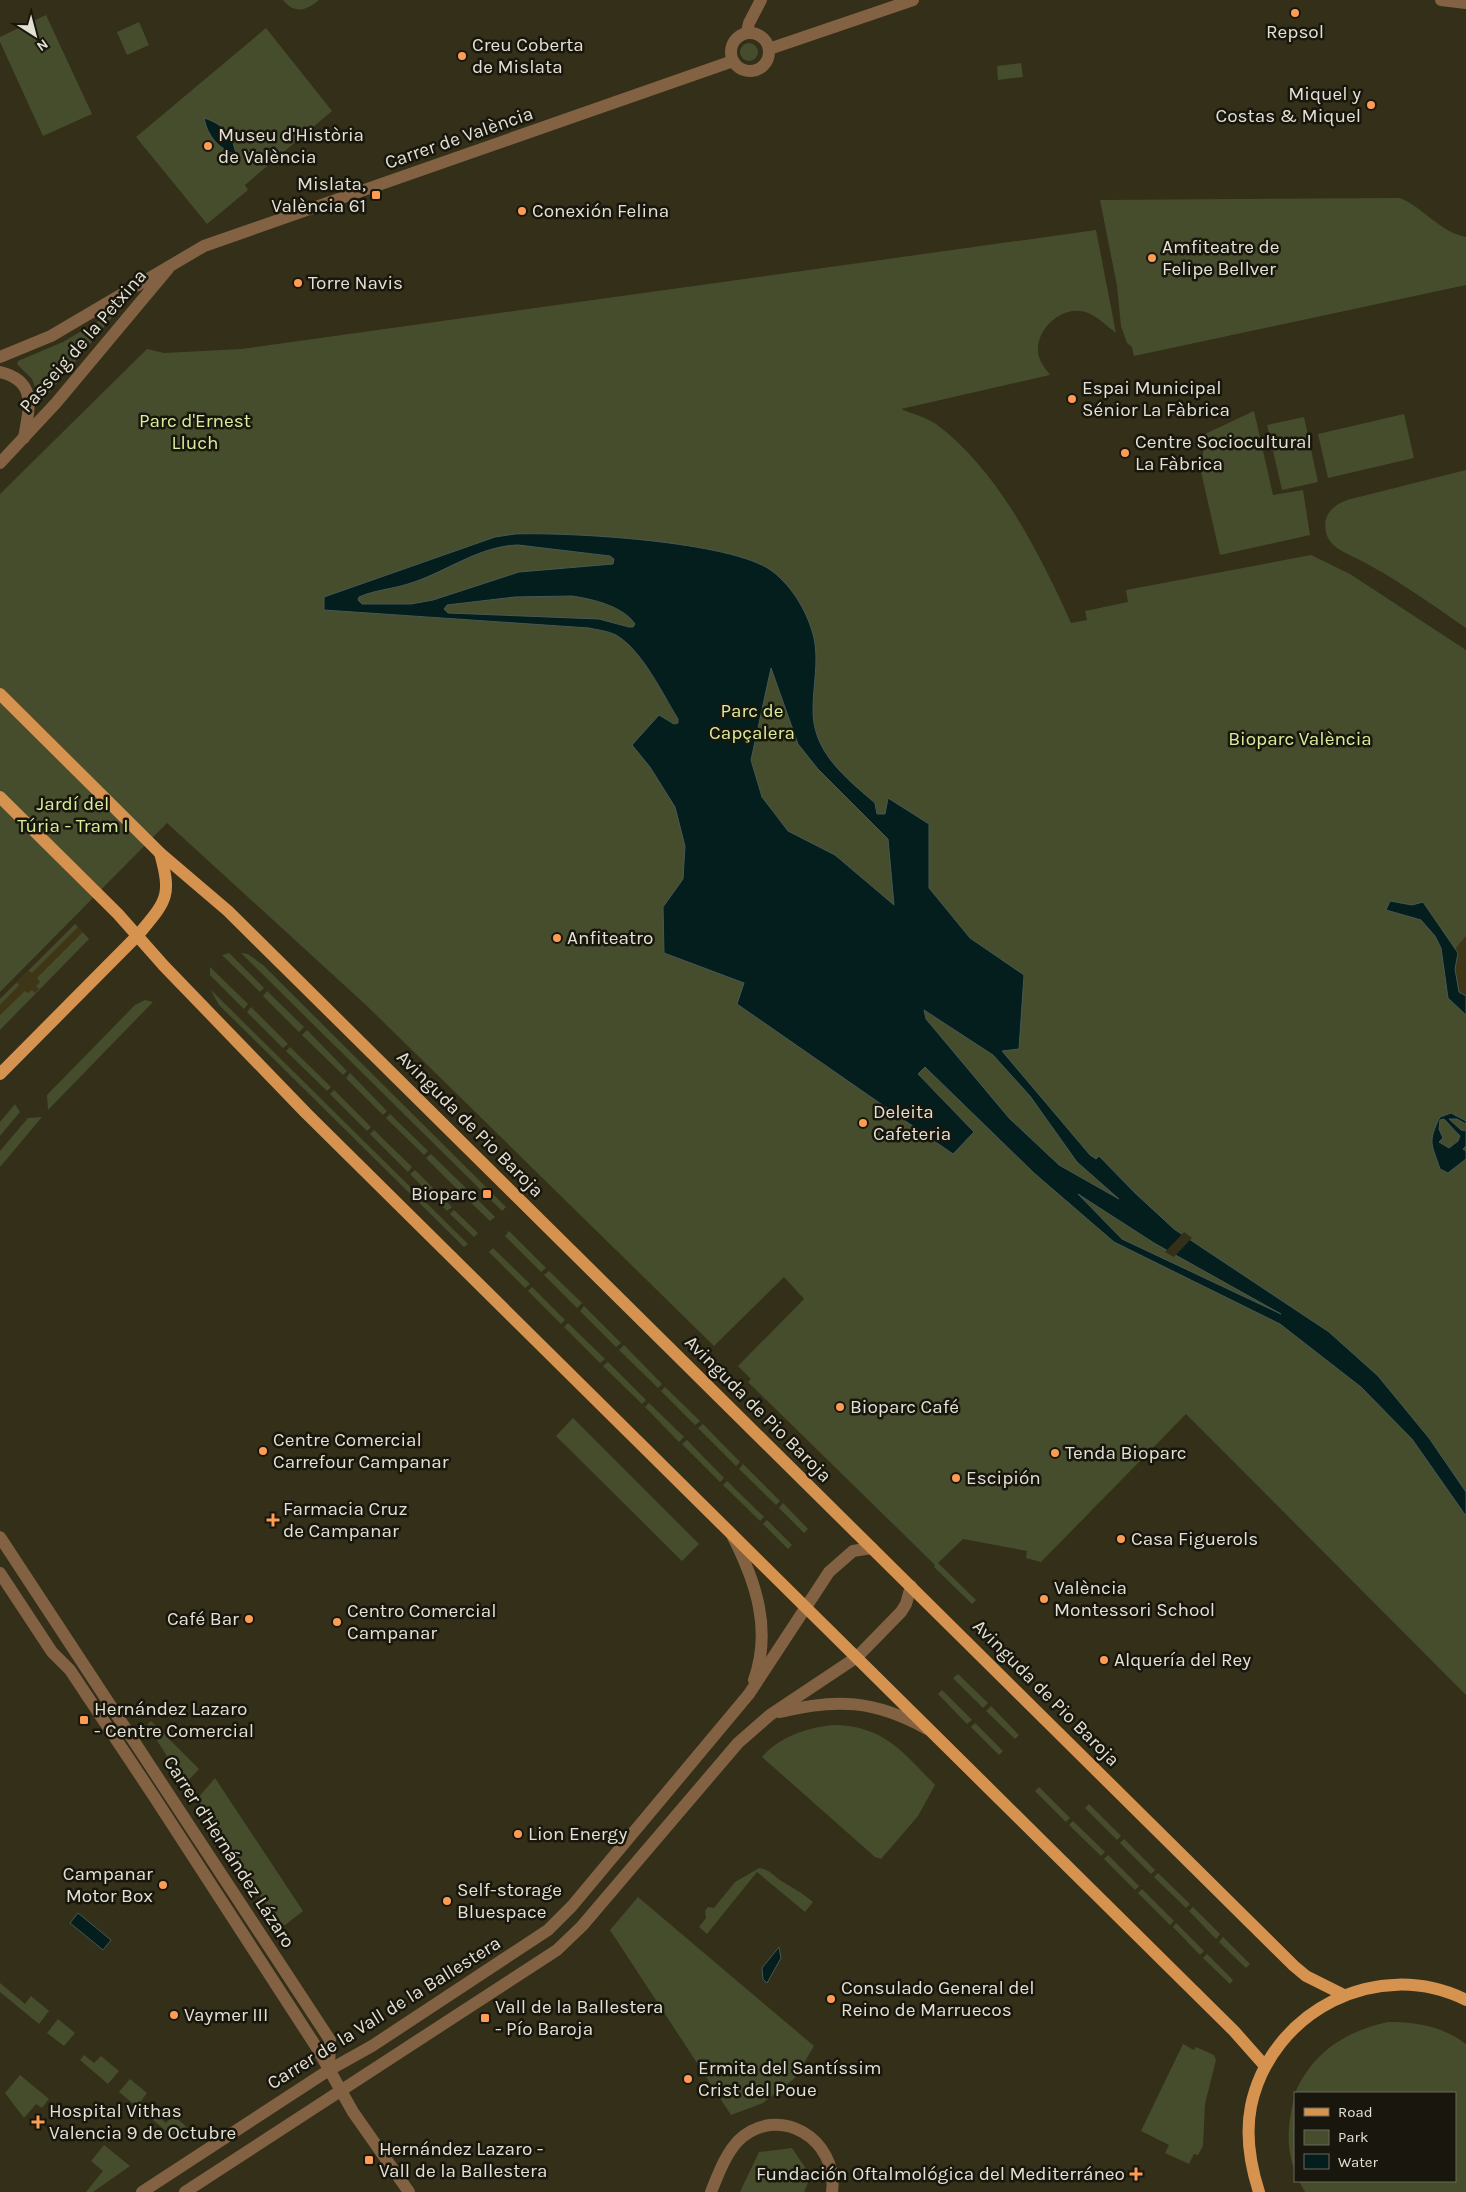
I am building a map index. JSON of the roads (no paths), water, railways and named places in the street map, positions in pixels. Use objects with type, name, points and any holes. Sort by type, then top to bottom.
[{"type":"main road","name":"Avinguda de Pio Baroja","points":[[0,694],[149,842],[228,911],[1294,1966],[1306,1976],[1344,1995]]},
{"type":"main road","points":[[0,797],[138,935],[164,966],[306,1113],[806,1608],[857,1656],[1234,2031],[1265,2066]]},
{"type":"main road","points":[[0,1074],[138,935],[156,913],[166,892],[168,882],[160,852]]},
{"type":"main road","points":[[1259,2192],[1249,2151],[1248,2129],[1256,2086],[1265,2066],[1277,2047],[1294,2027],[1314,2011],[1344,1995],[1366,1988],[1412,1985],[1435,1988],[1466,2000]]},
{"type":"street","points":[[748,32],[749,23],[761,0]]},
{"type":"street","points":[[769,49],[913,0]]},
{"type":"street","points":[[1441,0],[1466,3]]},
{"type":"street","points":[[748,32],[762,36],[769,49],[765,64],[756,70],[743,70],[732,61],[732,44],[741,34],[748,32]]},
{"type":"street","name":"Carrer de València","points":[[0,357],[51,336],[188,254],[220,240],[732,61]]},
{"type":"street","name":"Passeig de la Petxina","points":[[0,463],[24,438],[154,288],[171,265]]},
{"type":"street","points":[[0,372],[14,375],[24,386],[30,400],[24,438]]},
{"type":"street","points":[[732,1535],[748,1567],[761,1615],[760,1658],[749,1694]]},
{"type":"street","name":"Carrer d'Hernández Lázaro","points":[[0,1537],[330,2040],[329,2070]]},
{"type":"street","name":"Carrer de la Vall de la Ballestera","points":[[142,2192],[329,2070],[365,2050],[548,1930],[572,1906],[749,1694],[806,1608],[818,1585],[845,1557],[863,1548],[872,1548]]},
{"type":"street","points":[[29,1580],[14,1571],[6,1570],[0,1573],[52,1652],[70,1670],[154,1794],[329,2070],[353,2112],[409,2192]]},
{"type":"street","name":"Carrer de la Vall de la Ballestera","points":[[185,2192],[536,1964],[569,1939],[612,1892],[738,1742],[770,1715],[857,1656],[901,1612],[906,1604],[910,1586]]},
{"type":"street","points":[[770,1715],[808,1705],[846,1703],[874,1707],[895,1714],[935,1734]]},
{"type":"street","points":[[711,2192],[723,2165],[739,2140],[769,2126],[787,2126],[805,2132],[816,2140],[825,2153],[831,2165],[832,2192]]},
{"type":"water","points":[[204,118],[211,120],[226,131],[235,148],[236,155],[224,149],[215,141],[208,131]]},
{"type":"water","points":[[515,534],[572,535],[609,537],[687,546],[722,552],[752,561],[780,577],[799,601],[808,619],[814,638],[816,665],[813,709],[814,724],[818,738],[825,751],[842,774],[875,803],[877,814],[885,814],[888,798],[929,824],[929,888],[970,938],[1024,975],[1019,1049],[1002,1051],[1090,1155],[1096,1159],[1099,1156],[1174,1229],[1329,1332],[1378,1376],[1429,1438],[1466,1492],[1466,1516],[1412,1439],[1361,1387],[1280,1324],[1114,1242],[1034,1173],[925,1067],[918,1074],[974,1132],[953,1154],[737,1004],[744,983],[664,953],[663,907],[683,879],[685,846],[675,807],[650,767],[632,745],[659,715],[674,724],[678,723],[678,719],[643,661],[625,642],[616,635],[589,628],[324,610],[324,597],[495,537]],"holes":[[[518,545],[610,556],[614,559],[613,564],[519,572],[433,600],[411,604],[362,604],[358,600],[359,597],[408,584],[475,555]],[[572,596],[589,599],[623,612],[635,624],[633,627],[629,627],[599,619],[448,613],[444,609],[447,605],[515,597]],[[771,668],[798,744],[818,769],[888,839],[894,905],[835,855],[788,831],[762,797],[751,760]],[[924,1010],[993,1055],[1030,1096],[1077,1162],[1119,1199],[1059,1165],[1009,1118],[926,1019]],[[1078,1194],[1154,1243],[1281,1314],[1122,1239]]]},
{"type":"water","points":[[1390,901],[1412,905],[1423,902],[1458,953],[1455,969],[1459,992],[1466,996],[1466,1015],[1448,998],[1441,948],[1435,936],[1421,920],[1386,910]]},
{"type":"water","points":[[1451,1113],[1466,1121],[1466,1124],[1457,1119],[1449,1119],[1461,1130],[1466,1131],[1466,1146],[1463,1149],[1466,1151],[1466,1159],[1448,1173],[1440,1169],[1432,1143],[1433,1133],[1440,1117]],"holes":[[[1444,1119],[1460,1136],[1458,1141],[1449,1148],[1439,1142],[1443,1138],[1439,1129],[1440,1120]]]},
{"type":"water","points":[[78,1913],[111,1940],[103,1950],[70,1923]]},
{"type":"water","points":[[779,1947],[781,1958],[767,1983],[763,1979],[762,1968]]},
{"type":"place","name":"Repsol","points":[[1295,13]]},
{"type":"place","name":"Creu Coberta de Mislata","points":[[462,56]]},
{"type":"place","name":"Miquel y Costas & Miquel","points":[[1371,105]]},
{"type":"place","name":"Museu d'Història de València","points":[[208,146]]},
{"type":"place","name":"Mislata, València 61","points":[[376,195]]},
{"type":"place","name":"Conexión Felina","points":[[522,211]]},
{"type":"place","name":"Amfiteatre de Felipe Bellver","points":[[1152,258]]},
{"type":"place","name":"Torre Navis","points":[[298,283]]},
{"type":"place","name":"Espai Municipal Sénior La Fàbrica","points":[[1072,399]]},
{"type":"place","name":"Centre Sociocultural La Fàbrica","points":[[1125,453]]},
{"type":"place","name":"Anfiteatro","points":[[557,938]]},
{"type":"place","name":"Deleita Cafeteria","points":[[863,1123]]},
{"type":"place","name":"Bioparc","points":[[487,1194]]},
{"type":"place","name":"Bioparc Café","points":[[840,1407]]},
{"type":"place","name":"Centre Comercial Carrefour Campanar","points":[[263,1451]]},
{"type":"place","name":"Tenda Bioparc","points":[[1055,1453]]},
{"type":"place","name":"Escipión","points":[[956,1478]]},
{"type":"place","name":"Farmacia Cruz de Campanar","points":[[273,1520]]},
{"type":"place","name":"Casa Figuerols","points":[[1121,1539]]},
{"type":"place","name":"València Montessori School","points":[[1044,1599]]},
{"type":"place","name":"Café Bar","points":[[249,1619]]},
{"type":"place","name":"Centro Comercial Campanar","points":[[337,1622]]},
{"type":"place","name":"Alquería del Rey","points":[[1104,1660]]},
{"type":"place","name":"Hernández Lazaro - Centre Comercial","points":[[84,1720]]},
{"type":"place","name":"Lion Energy","points":[[518,1834]]},
{"type":"place","name":"Campanar Motor Box","points":[[163,1885]]},
{"type":"place","name":"Self-storage Bluespace","points":[[447,1901]]},
{"type":"place","name":"Consulado General del Reino de Marruecos","points":[[831,1999]]},
{"type":"place","name":"Vaymer III","points":[[174,2015]]},
{"type":"place","name":"Vall de la Ballestera - Pío Baroja","points":[[485,2018]]},
{"type":"place","name":"Ermita del Santíssim Crist del Poue","points":[[688,2079]]},
{"type":"place","name":"Hospital Vithas Valencia 9 de Octubre","points":[[38,2122]]},
{"type":"place","name":"Hernández Lazaro - Vall de la Ballestera","points":[[369,2160]]},
{"type":"place","name":"Fundación Oftalmológica del Mediterráneo","points":[[1136,2174]]},
{"type":"park label","name":"Parc d'Ernest Lluch","points":[[195,432]]},
{"type":"park label","name":"Parc de Capçalera","points":[[752,722]]},
{"type":"park label","name":"Bioparc València","points":[[1300,739]]},
{"type":"park label","name":"Jardí del Túria - Tram I","points":[[73,815]]}]
